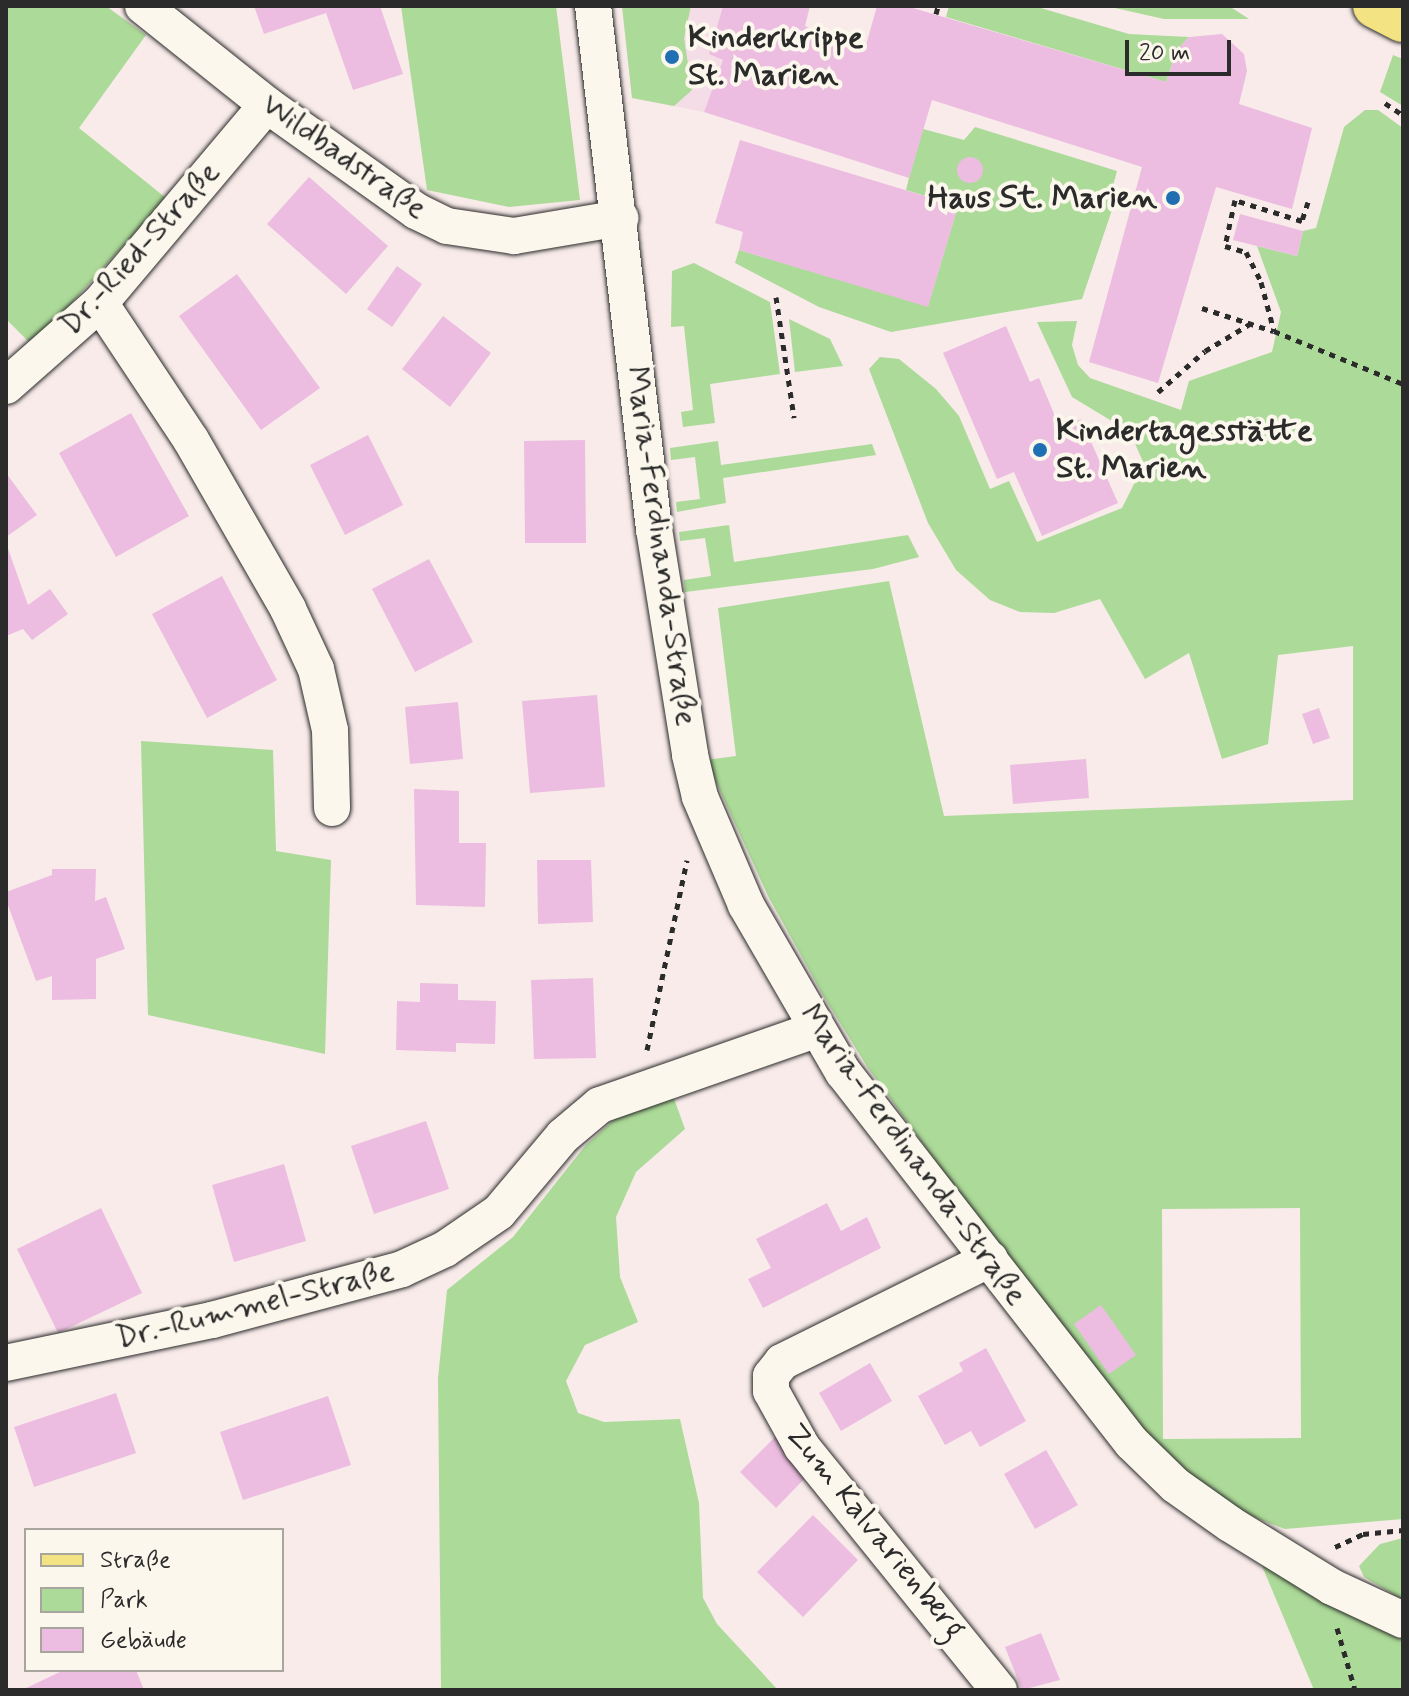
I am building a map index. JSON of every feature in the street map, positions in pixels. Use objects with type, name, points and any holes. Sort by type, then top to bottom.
[{"type":"main road","points":[[1375,6],[1403,20]]},
{"type":"street","name":"Wildbadstraße","points":[[143,6],[267,105],[416,211],[447,226],[514,236],[620,218]]},
{"type":"street","name":"Maria-Ferdinanda-Straße","points":[[593,6],[654,529],[700,797],[746,905],[815,1030],[1132,1443],[1175,1485],[1320,1581],[1403,1620]]},
{"type":"street","name":"Dr.-Ried-Straße","points":[[6,386],[100,303],[267,105]]},
{"type":"street","points":[[100,303],[191,440],[288,609],[316,669],[330,730],[332,808]]},
{"type":"street","name":"Dr.-Rummel-Straße","points":[[6,1363],[212,1320],[402,1269],[445,1249],[499,1212],[563,1136],[600,1105],[815,1030]]},
{"type":"street","name":"Zum Kalvarienberg","points":[[990,1259],[782,1362],[771,1376],[771,1391],[782,1419],[802,1447],[999,1690]]},
{"type":"path","points":[[936,14],[938,6]]},
{"type":"path","points":[[1385,103],[1403,115]]},
{"type":"path","points":[[1274,331],[1261,282],[1246,252],[1225,246],[1235,200],[1302,221],[1308,202]]},
{"type":"path","points":[[776,297],[794,418]]},
{"type":"path","points":[[1202,308],[1274,331],[1403,384]]},
{"type":"path","points":[[1158,392],[1205,351],[1250,324]]},
{"type":"path","points":[[639,1090],[700,797]]},
{"type":"path","points":[[1355,1690],[1320,1581],[1344,1541],[1403,1530]]},
{"type":"shaded area","name":"Kinderkrippe St. Marien","points":[[622,6],[723,6],[709,54],[723,60],[704,112],[632,98]]},
{"type":"green space","points":[[6,6],[106,6],[146,35],[79,128],[166,198],[33,346],[6,319]]},
{"type":"green space","points":[[401,6],[556,6],[580,200],[509,207],[427,190]]},
{"type":"green space","name":"Kinderkrippe St. Marien","points":[[622,6],[691,6],[684,38],[692,90],[674,106],[632,98]]},
{"type":"green space","points":[[949,6],[1034,6],[1129,34],[1189,37],[1177,50],[1166,82],[946,17]]},
{"type":"green space","points":[[1106,6],[1229,6],[1249,19],[1164,19]]},
{"type":"green space","points":[[1393,55],[1403,59],[1403,106],[1380,92]]},
{"type":"green space","points":[[1365,110],[1378,110],[1403,128],[1403,1519],[1285,1529],[1237,1511],[1164,1455],[1052,1321],[868,1068],[824,997],[768,896],[706,760],[736,756],[718,608],[889,581],[944,816],[1353,800],[1353,646],[1278,655],[1268,744],[1222,759],[1189,653],[1145,679],[1100,599],[1054,613],[1020,612],[990,600],[956,570],[928,523],[869,369],[880,357],[899,359],[936,389],[959,416],[990,489],[1009,481],[1037,542],[1122,508],[1144,464],[1130,432],[1072,397],[1037,322],[1077,321],[1072,345],[1078,365],[1090,378],[1181,410],[1189,381],[1272,352],[1281,312],[1257,246],[1297,256],[1303,231],[1316,228],[1344,127]],"holes":[[[1300,1208],[1301,1438],[1163,1439],[1162,1209]]]},
{"type":"green space","points":[[975,127],[1117,171],[1111,193],[1117,195],[1082,299],[891,332],[819,307],[735,263],[739,250],[928,306],[958,206],[906,190],[909,178],[923,129],[964,140]]},
{"type":"green space","points":[[694,263],[770,302],[780,374],[710,384],[715,423],[683,427],[681,412],[693,410],[684,326],[671,327],[672,271]]},
{"type":"green space","points":[[789,319],[830,339],[843,366],[795,372]]},
{"type":"green space","points":[[718,441],[721,465],[872,444],[876,455],[723,478],[726,503],[677,512],[676,502],[700,499],[695,457],[671,460],[670,448]]},
{"type":"green space","points":[[729,525],[734,562],[908,535],[919,557],[873,569],[685,592],[684,580],[711,576],[705,538],[680,541],[679,532]]},
{"type":"green space","points":[[141,741],[273,750],[276,851],[331,860],[325,1054],[148,1015]]},
{"type":"green space","points":[[672,1093],[685,1129],[636,1172],[616,1217],[620,1277],[638,1322],[585,1345],[566,1381],[578,1413],[604,1422],[680,1419],[699,1503],[703,1598],[717,1624],[778,1690],[441,1689],[438,1378],[447,1290],[513,1237],[585,1146],[619,1115]]},
{"type":"green space","points":[[1403,1538],[1403,1600],[1364,1577],[1359,1566],[1380,1544]]},
{"type":"green space","points":[[1260,1561],[1403,1637],[1403,1690],[1314,1690]]},
{"type":"building","points":[[254,6],[380,6],[403,74],[353,90],[326,13],[264,34]]},
{"type":"building","name":"Haus St. Marien","points":[[723,6],[810,6],[805,26],[864,52],[877,6],[906,6],[1166,82],[1177,50],[1189,37],[1222,34],[1244,54],[1247,71],[1239,104],[1312,128],[1292,209],[1216,187],[1158,383],[1089,362],[1142,167],[932,100],[909,178],[704,112],[723,60],[709,54]]},
{"type":"building","points":[[740,140],[958,206],[928,307],[739,250],[743,232],[715,223]]},
{"type":"building","points":[[970,157],[979,161],[983,170],[979,179],[970,183],[961,179],[957,170],[961,161]]},
{"type":"building","points":[[309,177],[388,246],[346,294],[267,224]]},
{"type":"building","points":[[1240,214],[1303,231],[1297,256],[1233,240]]},
{"type":"building","points":[[397,266],[422,284],[392,327],[367,309]]},
{"type":"building","points":[[237,274],[320,388],[261,430],[179,316]]},
{"type":"building","points":[[443,316],[491,353],[450,407],[402,369]]},
{"type":"building","name":"Kindertagesstätte St. Marien","points":[[1006,326],[1030,382],[1039,378],[1060,428],[1081,419],[1118,503],[1042,536],[1014,472],[997,479],[943,353]]},
{"type":"building","points":[[131,413],[189,516],[116,557],[59,453]]},
{"type":"building","points":[[368,435],[403,505],[345,535],[310,465]]},
{"type":"building","points":[[585,440],[586,543],[525,543],[524,441]]},
{"type":"building","points":[[6,473],[37,515],[6,537]]},
{"type":"building","points":[[6,543],[28,605],[50,589],[68,614],[32,640],[23,629],[6,636]]},
{"type":"building","points":[[429,559],[473,642],[415,672],[372,589]]},
{"type":"building","points":[[222,576],[277,680],[207,718],[152,614]]},
{"type":"building","points":[[597,695],[605,787],[530,793],[522,701]]},
{"type":"building","points":[[458,702],[463,759],[410,764],[405,707]]},
{"type":"building","points":[[1319,708],[1330,738],[1313,744],[1302,714]]},
{"type":"building","points":[[1086,759],[1089,798],[1013,804],[1010,765]]},
{"type":"building","points":[[414,789],[459,791],[459,843],[486,843],[485,907],[416,905]]},
{"type":"building","points":[[537,860],[591,860],[593,922],[538,924]]},
{"type":"building","points":[[52,869],[96,869],[95,901],[106,897],[125,949],[96,959],[96,999],[52,1000],[52,976],[36,981],[6,900],[6,892],[52,875]]},
{"type":"building","points":[[593,978],[596,1058],[534,1059],[531,980]]},
{"type":"building","points":[[420,983],[458,984],[458,1000],[496,1001],[495,1044],[456,1043],[456,1052],[396,1050],[397,1001],[420,1002]]},
{"type":"building","points":[[426,1121],[449,1189],[374,1214],[351,1146]]},
{"type":"building","points":[[284,1164],[306,1241],[234,1262],[212,1185]]},
{"type":"building","points":[[827,1203],[841,1231],[867,1217],[881,1248],[763,1308],[748,1279],[771,1268],[756,1239]]},
{"type":"building","points":[[101,1208],[142,1293],[58,1333],[17,1249]]},
{"type":"building","points":[[1101,1305],[1136,1355],[1109,1374],[1074,1324]]},
{"type":"building","points":[[986,1348],[1026,1421],[980,1447],[971,1431],[945,1445],[918,1396],[963,1371],[959,1363]]},
{"type":"building","points":[[870,1363],[892,1401],[841,1431],[819,1393]]},
{"type":"building","points":[[116,1393],[136,1453],[34,1487],[14,1427]]},
{"type":"building","points":[[328,1396],[351,1465],[243,1500],[220,1432]]},
{"type":"building","points":[[776,1436],[811,1472],[776,1508],[740,1472]]},
{"type":"building","points":[[1046,1450],[1078,1505],[1035,1529],[1004,1474]]},
{"type":"building","points":[[813,1515],[858,1560],[803,1617],[757,1572]]},
{"type":"building","points":[[1041,1633],[1060,1680],[1022,1690],[1005,1647]]},
{"type":"building","points":[[60,1672],[137,1672],[144,1690],[22,1690]]},
{"type":"place","name":"Kinderkrippe St. Marien","points":[[672,57]]},
{"type":"place","name":"Haus St. Marien","points":[[1173,198]]},
{"type":"place","name":"Kindertagesstätte St. Marien","points":[[1040,450]]}]
